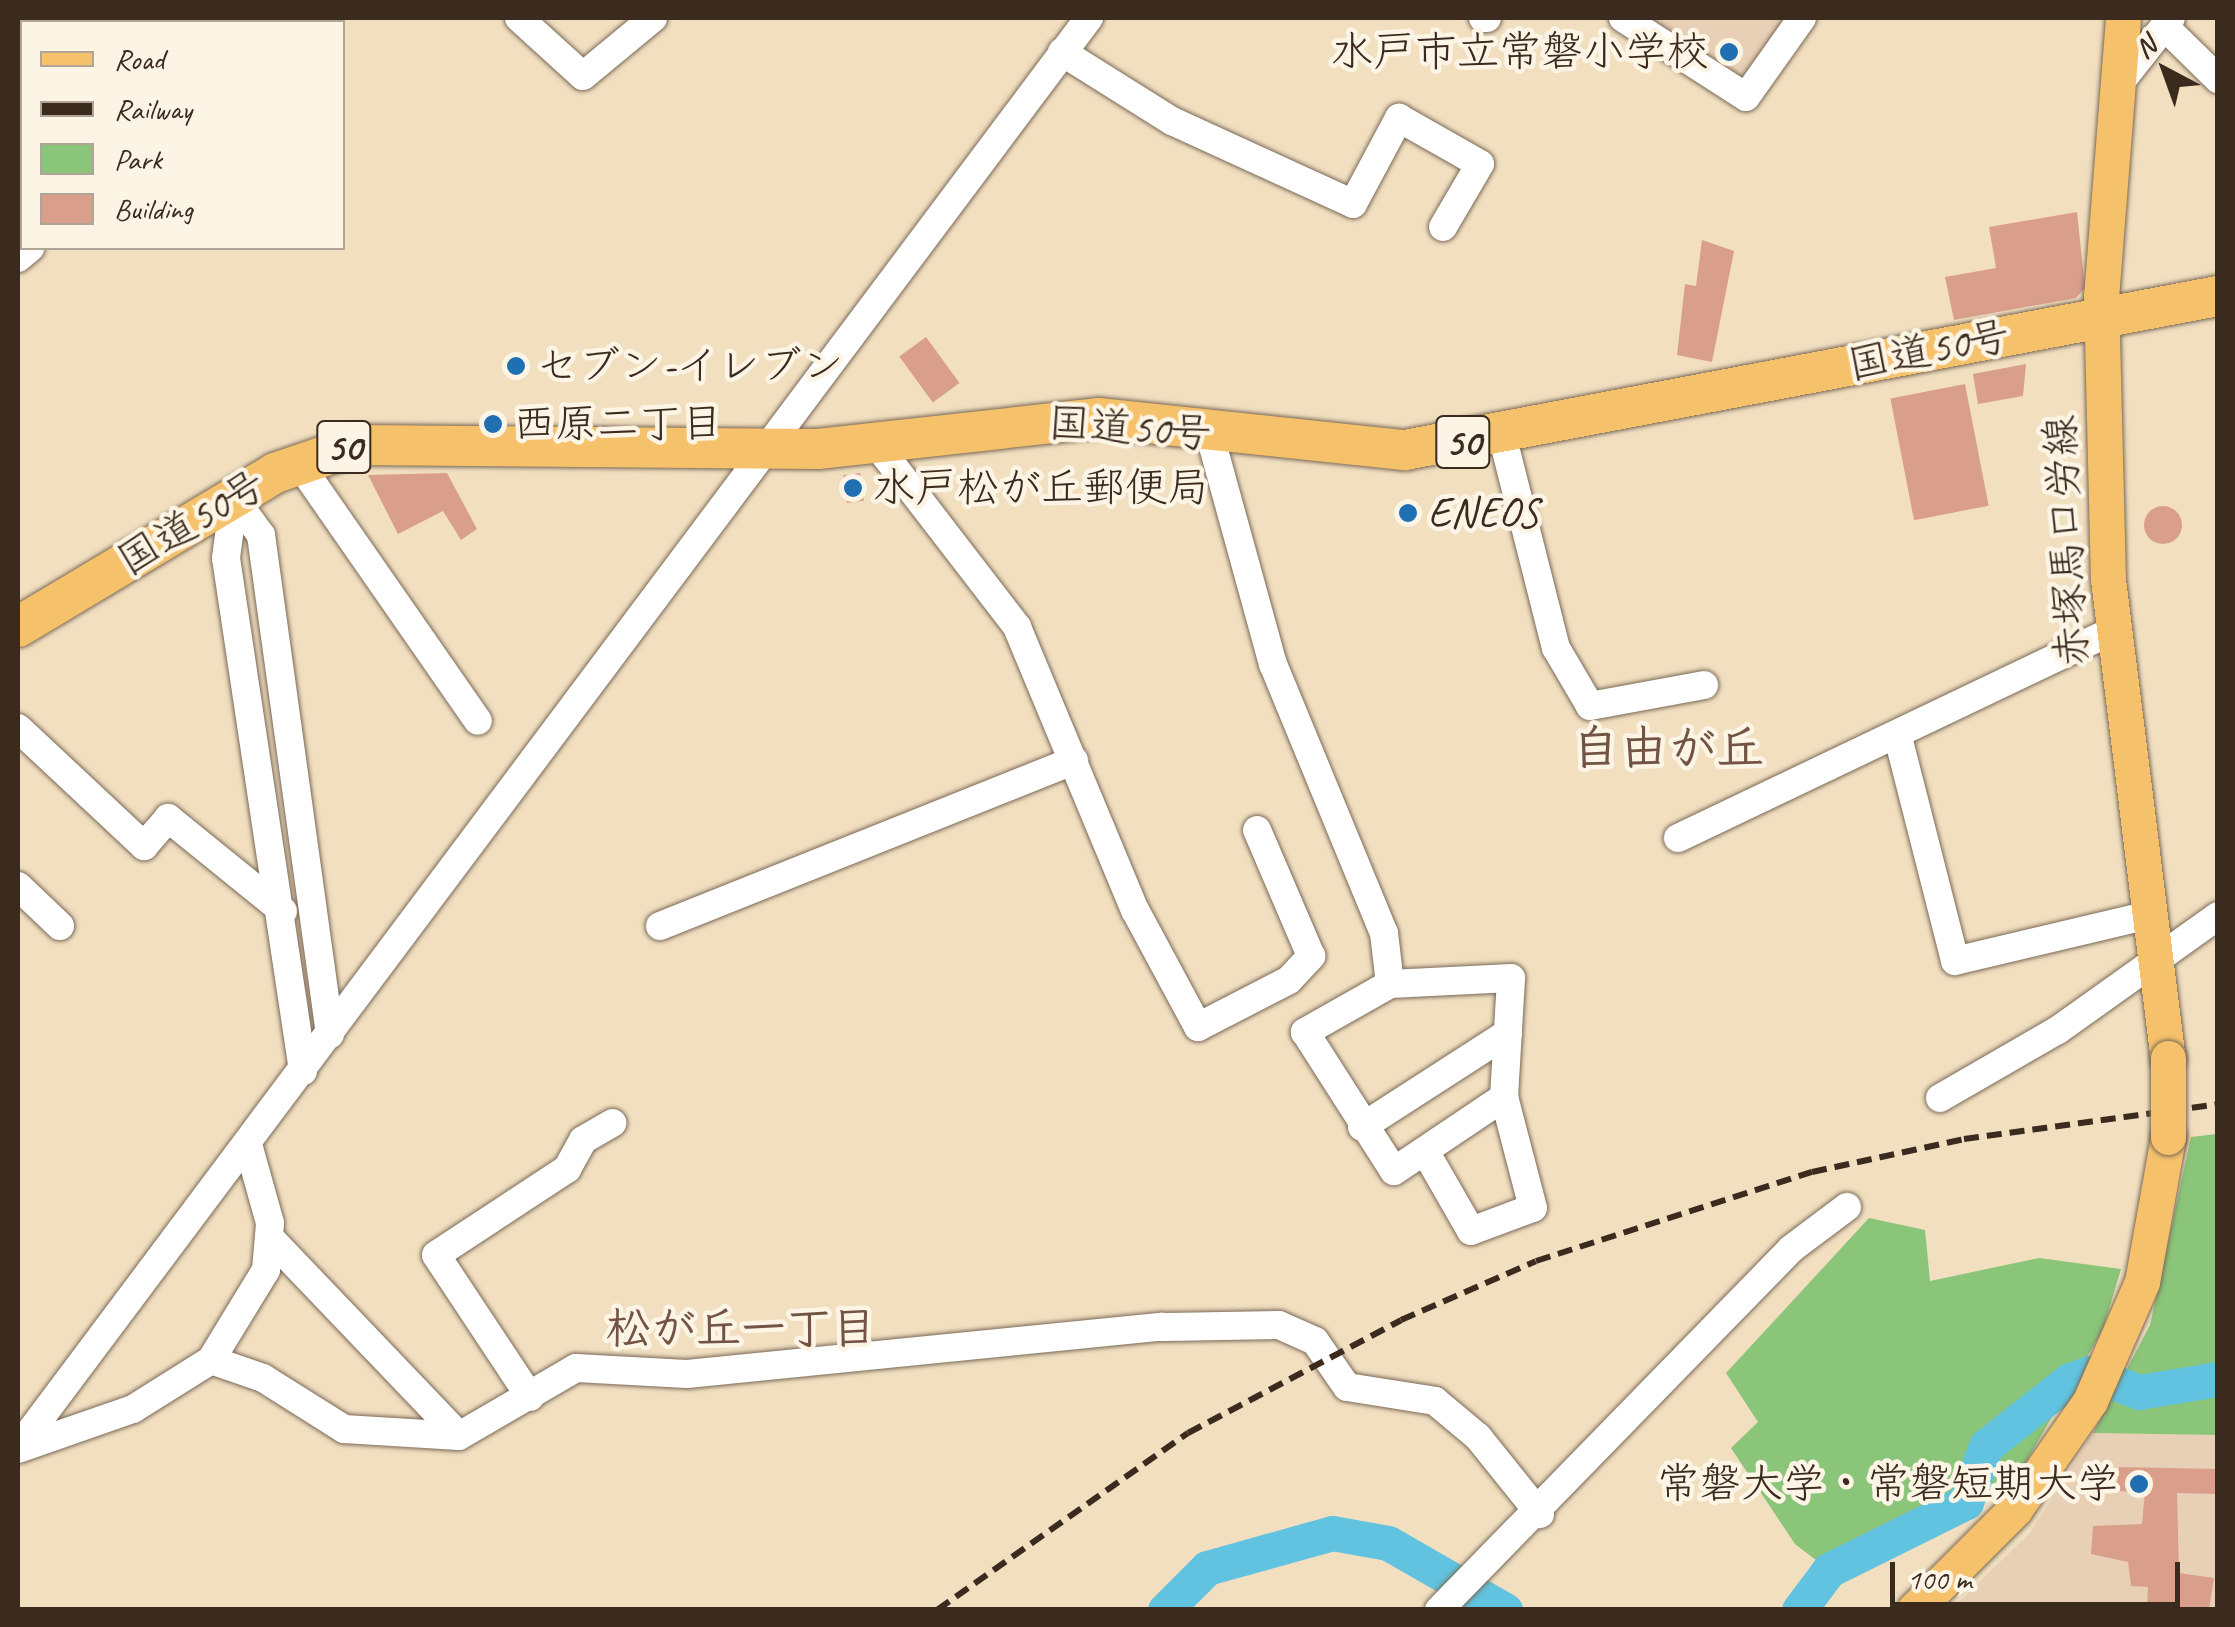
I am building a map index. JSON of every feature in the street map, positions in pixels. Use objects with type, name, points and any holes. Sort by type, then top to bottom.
[{"type":"highway","name":"国道50号","points":[[18,627],[298,462],[398,442],[762,450],[877,445],[1066,419],[1388,451],[1502,434],[2218,296]]},
{"type":"main road","name":"赤塚馬口労線","points":[[1914,1610],[2015,1509],[2090,1400],[2142,1282],[2168,1136],[2168,1058],[2112,631],[2103,317],[2123,18]]},
{"type":"street","points":[[519,18],[583,76],[653,18]]},
{"type":"street","points":[[18,1449],[1088,18]]},
{"type":"street","points":[[1622,18],[1746,97],[1802,18]]},
{"type":"street","points":[[2118,85],[2168,22],[2218,79]]},
{"type":"street","points":[[1062,52],[1172,121],[1353,204],[1399,118],[1480,164],[1443,227]]},
{"type":"street","points":[[1209,432],[1273,664],[1384,933],[1390,984]]},
{"type":"street","points":[[1502,434],[1556,648],[1590,706],[1704,684]]},
{"type":"street","points":[[877,445],[1017,627],[1135,910],[1198,1027],[1289,980],[1311,956],[1257,830]]},
{"type":"street","points":[[298,462],[478,721]]},
{"type":"street","points":[[234,498],[261,535],[330,1034]]},
{"type":"street","points":[[234,498],[226,558],[302,1071]]},
{"type":"street","points":[[1678,838],[1898,737],[2112,631]]},
{"type":"street","points":[[18,728],[144,846],[168,818],[315,938]]},
{"type":"street","points":[[1898,737],[1955,962],[2149,915]]},
{"type":"street","points":[[660,926],[1074,760]]},
{"type":"street","points":[[18,886],[60,926]]},
{"type":"street","points":[[1940,1098],[2058,1030],[2154,956],[2218,916]]},
{"type":"street","points":[[1424,1151],[1470,1231],[1533,1208],[1504,1098],[1511,978],[1390,984],[1305,1032],[1394,1171],[1424,1151],[1504,1098]]},
{"type":"street","points":[[1362,1126],[1508,1033]]},
{"type":"street","points":[[530,1397],[436,1255],[567,1169],[584,1140],[613,1123]]},
{"type":"street","points":[[18,1449],[134,1410],[211,1360],[266,1270],[271,1239],[248,1144]]},
{"type":"street","points":[[1442,1607],[1540,1514],[1792,1249],[1847,1208]]},
{"type":"street","points":[[271,1239],[458,1436]]},
{"type":"street","points":[[211,1360],[263,1378],[344,1429],[458,1436],[576,1368],[687,1374],[1266,1324],[1315,1341],[1347,1386],[1436,1401],[1478,1436],[1540,1514]]},
{"type":"shaded area","name":"水戸市立常磐小学校","points":[[1638,18],[1790,18],[1743,86]]},
{"type":"shaded area","name":"常磐大学・常磐短期大学","points":[[2093,1433],[2217,1435],[2217,1609],[1950,1610],[2030,1533]]},
{"type":"green space","points":[[2217,1134],[2217,1435],[2093,1433],[2150,1325],[2191,1137]]},
{"type":"green space","points":[[1869,1218],[1925,1230],[1930,1281],[2039,1258],[2121,1269],[2103,1329],[2019,1474],[1921,1510],[1825,1567],[1795,1544],[1731,1448],[1758,1422],[1726,1373]]},
{"type":"building","points":[[2077,212],[2085,288],[2076,298],[1954,320],[1945,277],[1996,268],[1989,227]]},
{"type":"building","points":[[1702,240],[1734,251],[1712,362],[1677,355],[1685,284],[1696,286]]},
{"type":"building","points":[[926,337],[960,383],[933,403],[899,356]]},
{"type":"building","points":[[2026,364],[2023,396],[1978,404],[1973,374]]},
{"type":"building","points":[[1965,384],[1989,506],[1914,520],[1890,399]]},
{"type":"building","points":[[447,473],[477,529],[461,540],[443,511],[398,534],[368,475]]},
{"type":"building","points":[[860,473],[864,501],[847,503],[843,475]]},
{"type":"building","points":[[2163,506],[2176,512],[2182,525],[2176,538],[2163,544],[2150,538],[2144,525],[2150,512]]},
{"type":"building","points":[[2119,1467],[2218,1469],[2218,1494],[2177,1493],[2179,1573],[2214,1578],[2209,1610],[2147,1610],[2148,1587],[2131,1586],[2128,1562],[2091,1554],[2093,1526],[2142,1524],[2145,1492],[2116,1491]]},
{"type":"waterway","points":[[1799,1610],[1829,1570],[1966,1502],[1986,1446],[2070,1380],[2090,1373],[2139,1392],[2218,1379]]},
{"type":"waterway","points":[[1165,1610],[1207,1568],[1332,1533],[1388,1543],[1505,1610]]},
{"type":"railway","points":[[937,1610],[1188,1433],[1401,1320],[1536,1261],[1812,1172],[1964,1139],[2218,1104]]},
{"type":"place","name":"水戸市立常磐小学校","points":[[1729,52]]},
{"type":"place","name":"セブン-イレブン","points":[[516,366]]},
{"type":"place","name":"西原二丁目","points":[[493,424]]},
{"type":"place","name":"水戸松が丘郵便局","points":[[853,488]]},
{"type":"place","name":"ENEOS","points":[[1408,513]]},
{"type":"place","name":"常磐大学・常磐短期大学","points":[[2139,1484]]},
{"type":"district","name":"自由が丘","points":[[1668,749]]},
{"type":"district","name":"松が丘一丁目","points":[[741,1329]]}]
